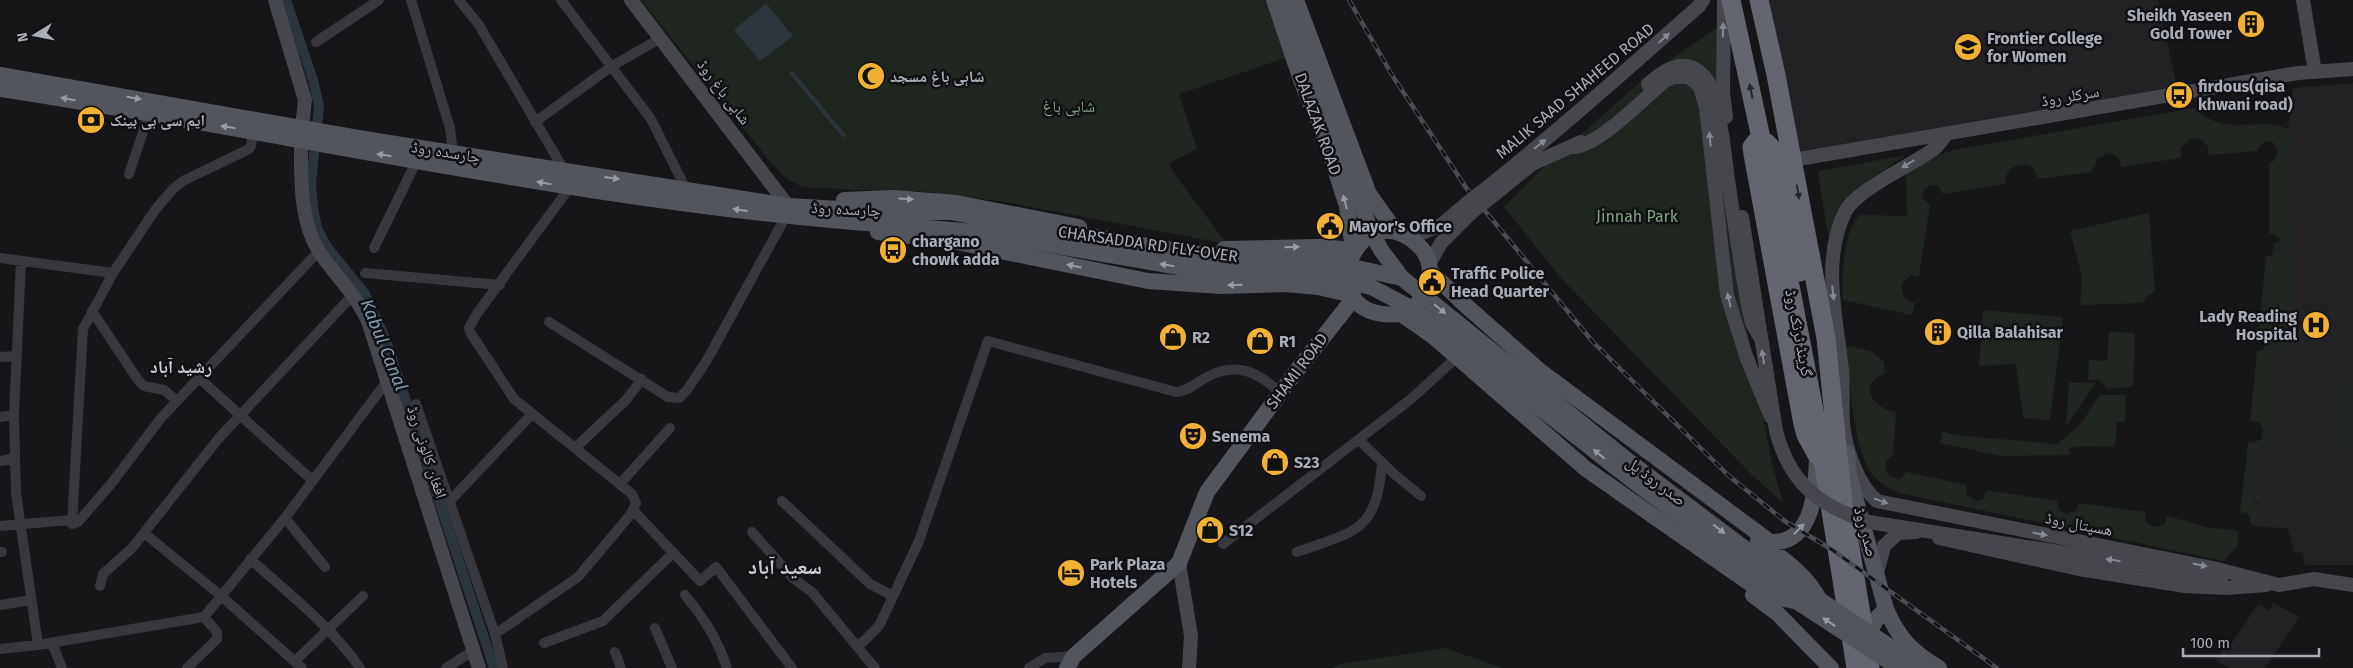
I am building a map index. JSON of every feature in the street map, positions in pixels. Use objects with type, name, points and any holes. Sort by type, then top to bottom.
[{"type":"highway","name":"گرینڈ ٹرنک روڈ","points":[[1731,0],[1766,161],[1818,444],[1856,668]]},
{"type":"highway","name":"گرینڈ ٹرنک روڈ","points":[[1759,0],[1793,160],[1831,376],[1843,505],[1870,668]]},
{"type":"highway","points":[[1818,444],[1806,435],[1803,424],[1753,154],[1753,144],[1756,142],[1767,143],[1775,152],[1816,346],[1831,376]]},
{"type":"main road","name":"DALAZAK ROAD","points":[[1274,0],[1301,80],[1326,141],[1347,206],[1353,250]]},
{"type":"main road","points":[[1284,0],[1371,231],[1381,250],[1402,278]]},
{"type":"main road","name":"DALAZAK ROAD","points":[[1296,0],[1369,194],[1403,235]]},
{"type":"main road","name":"چارسدہ روڈ","points":[[0,76],[312,136],[418,160],[570,187],[790,213],[893,219]]},
{"type":"main road","name":"چارسدہ روڈ","points":[[0,88],[253,132],[312,136],[453,153],[686,189],[790,213]]},
{"type":"main road","points":[[825,214],[847,199],[926,200],[987,208],[1096,230],[1190,246],[1226,249],[1321,247],[1353,250]]},
{"type":"main road","name":"CHARSADDA RD FLY-OVER","points":[[893,219],[951,212],[1188,253],[1334,263],[1402,278]]},
{"type":"main road","points":[[825,214],[862,230],[952,241],[1148,281],[1221,286],[1285,284],[1318,287],[1354,297]]},
{"type":"main road","name":"CHARSADDA RD FLY-OVER","points":[[893,219],[1191,269],[1295,274],[1332,278],[1371,287],[1388,295]]},
{"type":"main road","points":[[1430,267],[1427,289],[1417,304],[1401,314],[1384,315],[1367,310],[1354,297],[1347,280],[1347,265],[1353,250],[1365,238],[1380,232],[1403,235],[1422,249],[1430,267],[1462,304],[1540,371],[1770,542],[1791,537],[1804,524],[1814,500],[1818,444]]},
{"type":"main road","name":"صدر روڈ پل","points":[[1402,278],[1627,460],[1764,563],[1922,668]]},
{"type":"main road","name":"صدر روڈ پل","points":[[1388,295],[1417,311],[1440,328],[1633,481],[1796,601],[1899,668]]},
{"type":"main road","name":"SHAMI ROAD","points":[[1179,563],[1207,492],[1354,297]]},
{"type":"main road","points":[[1401,314],[1434,337],[1586,469],[1768,596],[1796,601]]},
{"type":"main road","points":[[1472,370],[1475,358],[1483,348],[1494,342],[1506,341]]},
{"type":"main road","points":[[1540,371],[1572,406],[1608,436],[1799,572],[1814,588],[1820,601]]},
{"type":"main road","name":"صدر روڈ","points":[[1831,376],[1844,431],[1849,475],[1886,609],[1901,638],[1919,656],[1939,668]]},
{"type":"main road","points":[[1504,399],[1536,437],[1777,613],[1831,668]]},
{"type":"main road","points":[[1071,662],[1179,563]]},
{"type":"main road","points":[[1865,639],[1878,617],[1886,609]]},
{"type":"street","name":"افغان کالونی روڈ","points":[[275,0],[306,100],[312,136],[302,184],[306,221],[319,251],[353,295],[368,322],[479,668]]},
{"type":"street","points":[[316,42],[379,0]]},
{"type":"street","points":[[411,0],[450,128],[453,153]]},
{"type":"street","points":[[458,0],[480,24],[564,170]]},
{"type":"street","points":[[561,0],[651,119],[686,189]]},
{"type":"street","name":"شاہی باغ روڈ","points":[[630,0],[661,38],[790,213]]},
{"type":"street","name":"MALIK SAAD SHAHEED ROAD","points":[[1403,235],[1441,224],[1470,208],[1661,40],[1699,6],[1703,0]]},
{"type":"street","points":[[1724,0],[1723,92],[1727,130],[1760,337],[1780,447],[1806,488],[1836,510],[1869,522],[2161,568],[2207,578],[2279,584]]},
{"type":"street","points":[[2303,0],[2315,72]]},
{"type":"street","points":[[536,122],[612,66],[661,38]]},
{"type":"street","points":[[1573,146],[1598,129],[1663,71],[1672,66],[1688,66],[1703,74],[1711,88],[1719,118],[1749,311],[1752,323],[1760,337]]},
{"type":"street","name":"سرکلر روڈ","points":[[1793,160],[2252,81],[2315,72],[2353,69]]},
{"type":"street","points":[[1573,146],[1587,144],[1610,128],[1666,80],[1675,77],[1689,77],[1700,87],[1708,121],[1723,264],[1732,313],[1767,409],[1787,452],[1801,472],[1816,483]]},
{"type":"street","points":[[130,174],[149,114]]},
{"type":"street","points":[[253,132],[249,149],[184,181],[173,189],[155,210],[113,273],[83,329],[72,524],[78,522],[111,484],[161,418],[319,251]]},
{"type":"street","name":"ھسپتال روڈ","points":[[1946,135],[1935,148],[1870,188],[1845,211],[1835,242],[1832,277],[1842,372],[1844,431],[1860,483],[1867,493],[1877,501],[2213,568],[2279,584],[2314,579],[2353,585]]},
{"type":"street","name":"MALIK SAAD SHAHEED ROAD","points":[[1492,190],[1532,164],[1573,146]]},
{"type":"street","points":[[374,248],[418,160]]},
{"type":"street","points":[[494,634],[578,577],[633,510],[636,503],[635,499],[620,484],[514,400],[469,328],[476,315],[500,285],[570,187]]},
{"type":"street","name":"MALIK SAAD SHAHEED ROAD","points":[[1430,267],[1441,243],[1470,208]]},
{"type":"street","points":[[549,322],[642,378],[668,397],[679,398],[688,390],[707,360],[790,213]]},
{"type":"street","points":[[0,258],[113,273]]},
{"type":"street","points":[[21,261],[14,415],[15,458],[20,523],[38,645]]},
{"type":"street","points":[[365,273],[500,285]]},
{"type":"street","points":[[100,586],[103,574],[132,548],[219,438],[353,295]]},
{"type":"street","points":[[92,311],[138,380],[144,386],[164,390],[178,401]]},
{"type":"street","points":[[858,647],[879,626],[920,541],[988,341],[1176,392],[1183,392],[1208,376],[1241,369],[1267,380],[1280,393]]},
{"type":"street","points":[[0,357],[16,356]]},
{"type":"street","points":[[1223,544],[1411,399],[1457,357]]},
{"type":"street","points":[[199,378],[312,481]]},
{"type":"street","points":[[575,448],[626,400],[642,378]]},
{"type":"street","points":[[0,649],[52,643],[204,617],[220,595],[285,518],[387,381]]},
{"type":"street","points":[[416,404],[494,634],[503,668]]},
{"type":"street","points":[[449,502],[532,414]]},
{"type":"street","points":[[0,417],[14,415]]},
{"type":"street","points":[[620,484],[670,428]]},
{"type":"street","points":[[1359,440],[1420,496]]},
{"type":"street","points":[[0,460],[15,458]]},
{"type":"street","points":[[1297,552],[1354,532],[1365,521],[1376,501],[1382,462]]},
{"type":"street","points":[[782,501],[870,584],[893,596]]},
{"type":"street","points":[[633,510],[700,581],[716,567],[792,668]]},
{"type":"street","points":[[285,518],[325,567]]},
{"type":"street","points":[[0,526],[71,520]]},
{"type":"street","points":[[1877,573],[1884,546],[1898,533],[1913,531],[1973,547],[2079,569],[2185,586],[2227,588],[2279,584]]},
{"type":"street","points":[[752,532],[794,579],[812,592],[875,668]]},
{"type":"street","points":[[144,533],[220,595],[298,664],[327,629],[363,596]]},
{"type":"street","points":[[544,643],[603,621],[673,553]]},
{"type":"street","points":[[250,559],[327,629],[351,655],[360,668]]},
{"type":"street","points":[[1179,563],[1191,636],[1189,668]]},
{"type":"street","points":[[685,595],[710,627],[718,641],[727,668]]},
{"type":"street","points":[[0,605],[31,600]]},
{"type":"street","points":[[187,668],[218,639],[217,632],[204,617]]},
{"type":"street","points":[[655,628],[672,668]]},
{"type":"street","points":[[52,643],[62,668]]},
{"type":"street","points":[[446,668],[473,651]]},
{"type":"street","points":[[615,652],[620,668]]},
{"type":"street","points":[[1030,668],[1045,658],[1071,662]]},
{"type":"shaded area","name":"Frontier College for Women","points":[[1758,0],[2158,0],[2179,95],[1789,155]]},
{"type":"shaded area","points":[[766,3],[793,36],[760,61],[734,30]]},
{"type":"shaded area","points":[[792,70],[846,135],[843,138],[789,73]]},
{"type":"shaded area","name":"Lady Reading Hospital","points":[[2353,83],[2353,565],[2305,565],[2302,552],[2294,553],[2288,528],[2256,527],[2255,519],[2260,508],[2259,503],[2250,498],[2258,444],[2268,433],[2258,413],[2264,338],[2276,333],[2265,314],[2274,243],[2287,238],[2287,138],[2293,88]]},
{"type":"shaded area","points":[[2273,603],[2299,617],[2265,668],[2229,668],[2216,660],[2225,647],[2228,649],[2258,604],[2269,610]]},
{"type":"green space","name":"شاہی باغ","points":[[641,0],[1265,0],[1285,58],[1179,94],[1197,149],[1169,163],[1173,172],[1227,244],[1005,202],[919,191],[802,187],[786,178],[768,159]]},
{"type":"green space","name":"Jinnah Park","points":[[1720,26],[1738,280],[1772,464],[1783,503],[1752,475],[1560,277],[1504,207],[1541,170],[1649,74]]},
{"type":"green space","points":[[2194,108],[2207,118],[2220,123],[2279,126],[2291,131],[2293,140],[2292,318],[2289,336],[2284,344],[2273,354],[2268,399],[2273,427],[2271,434],[2257,452],[2252,497],[2253,501],[2262,506],[2263,523],[2257,526],[2251,524],[2249,515],[2244,512],[2240,513],[2248,443],[2261,440],[2263,432],[2260,424],[2250,421],[2257,351],[2267,349],[2272,339],[2267,331],[2259,329],[2266,257],[2280,251],[2281,248],[2278,237],[2269,234],[2269,163],[2274,161],[2278,151],[2273,142],[2263,143],[2258,151],[2209,155],[2208,147],[2204,141],[2192,138],[2181,147],[2181,158],[2121,167],[2117,157],[2109,153],[2097,159],[2092,172],[2037,179],[2035,171],[2026,164],[2014,167],[2009,171],[2005,184],[1943,194],[1937,185],[1930,186],[1922,194],[1924,200],[1930,205],[1919,276],[1911,275],[1902,283],[1904,296],[1915,303],[1912,315],[1843,300],[1844,255],[1853,224],[1859,215],[1907,216],[1906,171],[1941,154],[1954,150]]},
{"type":"green space","points":[[1906,155],[1861,186],[1829,240],[1819,171]]},
{"type":"green space","points":[[2149,213],[2155,292],[2148,295],[2142,303],[2080,305],[2082,277],[2070,231]]},
{"type":"green space","points":[[1983,310],[2063,317],[2050,420],[2023,418],[2016,364],[1979,366]]},
{"type":"green space","points":[[2109,332],[2135,333],[2133,387],[2107,388],[2099,380],[2088,380],[2089,360],[2107,361]]},
{"type":"green space","points":[[1846,346],[1871,351],[1884,362],[1885,374],[1876,378],[1869,390],[1871,396],[1881,406],[1896,412],[1893,455],[1886,461],[1886,471],[1890,476],[1900,479],[1907,472],[1966,485],[1967,495],[1976,501],[1983,499],[1987,490],[2057,501],[2059,510],[2067,514],[2077,510],[2079,503],[2145,512],[2146,522],[2155,527],[2165,524],[2167,516],[2210,528],[2235,530],[2239,532],[2237,547],[2224,561],[1904,494],[1890,489],[1881,483],[1870,471],[1859,444],[1853,411]]},
{"type":"green space","points":[[2353,361],[2353,462],[2346,452],[2342,441],[2341,413]]},
{"type":"green space","points":[[2069,382],[2096,383],[2066,426]]},
{"type":"green space","points":[[2100,395],[2126,395],[2125,422],[2117,422],[2115,447],[2084,446],[2069,448],[2070,455],[2001,456],[1940,443],[1942,431],[1954,435],[2058,444],[2081,423]]},
{"type":"green space","points":[[1445,648],[1503,668],[1331,668],[1341,664]]},
{"type":"waterway","name":"Kabul Canal","points":[[286,0],[313,80],[319,106],[311,184],[317,228],[327,247],[365,294],[386,340],[494,668]]},
{"type":"railway","points":[[1349,0],[1392,75],[1467,189],[1593,342],[1729,476],[1786,522],[1831,549],[1997,668]]},
{"type":"place","name":"Sheikh Yaseen Gold Tower","points":[[2251,24]]},
{"type":"place","name":"Frontier College for Women","points":[[1968,47]]},
{"type":"place","name":"شاہی باغ مسجد","points":[[871,76]]},
{"type":"place","name":"firdous(qisa khwani road)","points":[[2179,95]]},
{"type":"place","name":"ایم سی بی بینک","points":[[91,120]]},
{"type":"place","name":"Mayor's Office","points":[[1330,226]]},
{"type":"place","name":"chargano chowk adda","points":[[893,250]]},
{"type":"place","name":"Traffic Police Head Quarter","points":[[1432,282]]},
{"type":"place","name":"Lady Reading Hospital","points":[[2316,325]]},
{"type":"place","name":"Qilla Balahisar","points":[[1938,332]]},
{"type":"place","name":"R2","points":[[1173,337]]},
{"type":"place","name":"R1","points":[[1260,341]]},
{"type":"place","name":"Senema","points":[[1193,436]]},
{"type":"place","name":"S23","points":[[1275,462]]},
{"type":"place","name":"S12","points":[[1210,530]]},
{"type":"place","name":"Park Plaza Hotels","points":[[1071,573]]},
{"type":"district","name":"رشید آباد","points":[[181,367]]},
{"type":"district","name":"سعید آباد","points":[[785,567]]}]
